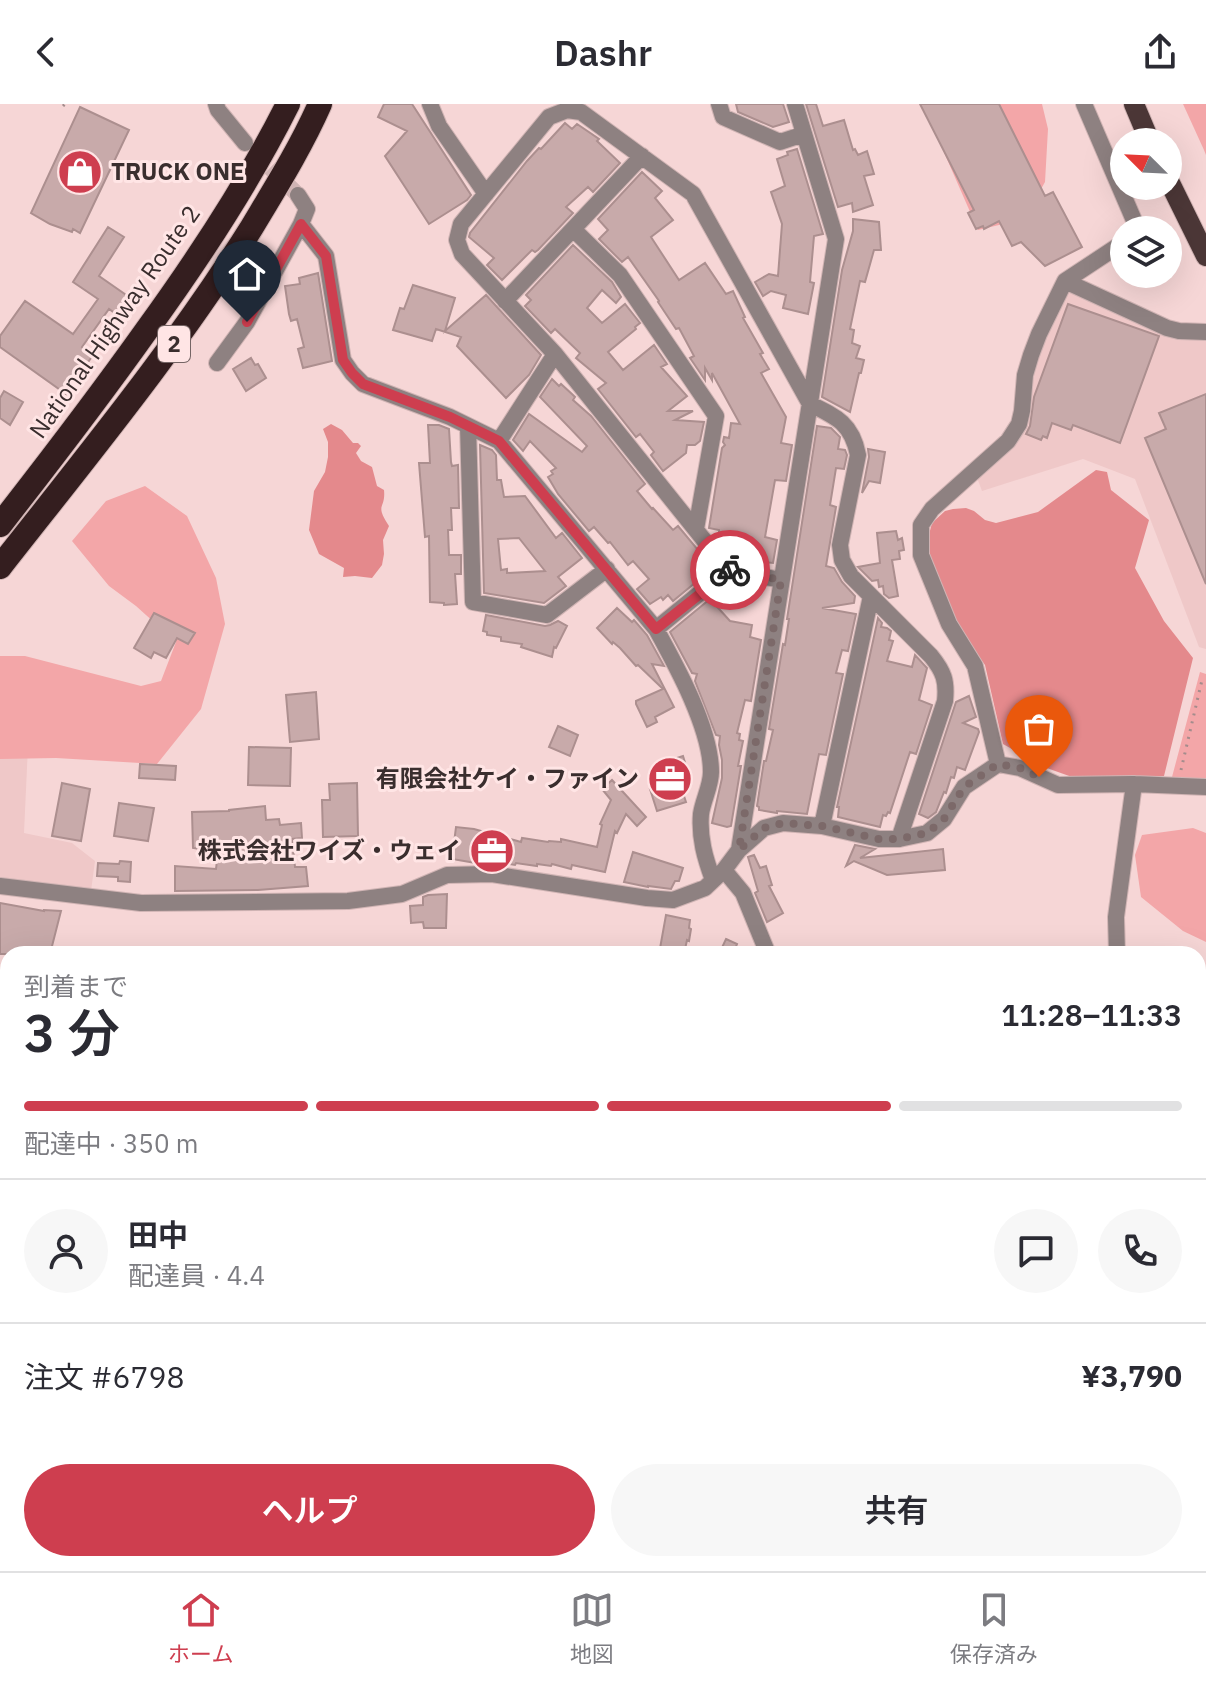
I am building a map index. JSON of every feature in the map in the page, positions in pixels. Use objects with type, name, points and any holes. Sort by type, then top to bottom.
[{"type":"highway","name":"National Highway Route 2","points":[[0,525],[76,428],[204,250],[288,104]]},
{"type":"highway","name":"2","points":[[0,567],[176,341],[280,182],[320,104]]},
{"type":"main road","points":[[1134,104],[1144,128]]},
{"type":"main road","points":[[1178,200],[1206,256]]},
{"type":"street","points":[[216,104],[245,143]]},
{"type":"street","points":[[430,104],[439,126],[486,194]]},
{"type":"street","points":[[719,104],[723,117],[780,142],[804,134]]},
{"type":"street","points":[[739,850],[836,239],[795,104]]},
{"type":"street","points":[[1084,104],[1132,216]]},
{"type":"street","points":[[781,580],[728,570],[555,354],[462,254],[457,240],[461,224],[549,117],[567,110],[581,112],[693,194],[810,404],[843,422],[856,442],[858,455],[840,545],[842,560],[851,576],[931,656],[941,668],[947,686],[945,701],[899,839]]},
{"type":"street","points":[[505,301],[642,156]]},
{"type":"street","points":[[217,363],[247,322],[301,224],[307,209],[298,195]]},
{"type":"street","points":[[301,224],[326,256],[343,360],[352,373],[363,384],[403,398],[499,441],[656,629],[707,737],[711,774],[701,814],[701,846],[718,875],[743,893],[765,946]]},
{"type":"street","points":[[573,229],[620,275],[716,416],[696,529]]},
{"type":"street","points":[[998,764],[975,666],[949,624],[921,555],[921,525],[932,509],[1008,441],[1019,424],[1025,375],[1031,355],[1065,281],[1110,251]]},
{"type":"street","points":[[1065,281],[1167,328],[1206,332]]},
{"type":"street","points":[[499,441],[555,354]]},
{"type":"street","points":[[468,426],[473,602],[547,615],[607,569]]},
{"type":"street","points":[[656,629],[728,570]]},
{"type":"street","points":[[822,826],[871,596]]},
{"type":"street","points":[[0,886],[141,903],[348,901],[402,894],[447,875],[492,874],[673,900],[705,888],[739,850],[764,828],[783,823],[822,826],[879,839],[899,839],[927,833],[944,819],[964,787],[998,764],[1020,768],[1058,785],[1206,787]]},
{"type":"street","points":[[1117,946],[1116,917],[1134,784]]},
{"type":"path","points":[[1178,786],[1202,680]]},
{"type":"shaded area","points":[[926,104],[1042,104],[1048,129],[1045,182],[1024,219],[978,230],[929,118]]},
{"type":"shaded area","points":[[1183,104],[1206,104],[1206,155],[1204,150]]},
{"type":"shaded area","points":[[1072,289],[1206,338],[1206,649],[1199,647],[1135,479],[1083,459],[982,491],[976,475],[1011,431],[1061,298]]},
{"type":"shaded area","points":[[331,424],[361,446],[356,453],[361,461],[372,467],[377,486],[384,490],[381,510],[389,526],[383,540],[382,565],[372,578],[343,577],[344,568],[319,554],[309,530],[314,491],[325,472],[328,457],[328,442],[323,429]]},
{"type":"shaded area","points":[[1096,470],[1107,472],[1111,490],[1149,520],[1135,568],[1164,621],[1193,658],[1164,776],[1072,777],[1044,767],[1003,744],[985,665],[953,620],[925,550],[932,523],[945,511],[966,508],[996,523],[1038,512]]},
{"type":"shaded area","points":[[145,486],[187,516],[216,578],[225,624],[201,709],[157,764],[56,758],[0,759],[0,656],[25,656],[141,686],[161,681],[176,642],[109,586],[72,541],[106,501]]},
{"type":"shaded area","points":[[1200,672],[1206,674],[1206,780],[1172,777]]},
{"type":"shaded area","points":[[28,746],[24,833],[72,843],[95,861],[91,891],[0,877],[0,747]]},
{"type":"shaded area","points":[[1193,828],[1206,833],[1206,942],[1183,931],[1141,897],[1135,855],[1142,835]]},
{"type":"building","points":[[384,104],[412,104],[471,195],[429,224],[385,156],[407,131],[378,117]]},
{"type":"building","points":[[736,104],[783,104],[789,122],[773,127],[738,112]]},
{"type":"building","points":[[806,104],[816,104],[823,126],[844,120],[853,150],[858,155],[867,151],[874,174],[864,176],[873,205],[853,212],[852,203],[838,207]]},
{"type":"building","points":[[920,104],[999,104],[1045,196],[1053,192],[1082,247],[1045,266],[1021,242],[1012,246],[999,221],[984,229],[983,226],[976,229],[968,213],[974,210]]},
{"type":"building","points":[[80,107],[129,130],[80,233],[50,224],[31,213]]},
{"type":"building","points":[[565,123],[572,129],[577,124],[599,139],[597,141],[620,163],[593,192],[588,187],[566,207],[573,213],[538,250],[532,250],[502,280],[487,265],[494,258],[469,237],[470,233],[527,161]]},
{"type":"building","points":[[797,149],[823,234],[814,236],[810,282],[814,283],[808,314],[783,308],[786,295],[771,291],[763,296],[755,282],[769,274],[778,276],[782,224],[771,192],[785,186],[777,159]]},
{"type":"building","points":[[642,172],[662,191],[655,198],[673,220],[651,237],[679,280],[705,263],[726,294],[733,291],[769,369],[761,373],[786,417],[781,443],[792,445],[786,481],[775,480],[765,537],[777,540],[773,563],[764,562],[764,566],[738,561],[742,536],[709,528],[724,437],[729,438],[731,423],[740,424],[712,373],[712,380],[705,368],[705,380],[690,358],[694,356],[679,328],[676,329],[628,257],[622,262],[599,239],[608,230],[598,219]]},
{"type":"building","points":[[853,219],[879,222],[881,250],[874,250],[865,282],[860,281],[850,329],[854,330],[852,343],[860,346],[856,358],[864,360],[850,412],[822,397]]},
{"type":"building","points":[[108,227],[124,237],[99,276],[129,297],[116,314],[109,309],[82,347],[93,355],[66,394],[0,347],[0,336],[25,301],[73,334],[98,299],[73,282]]},
{"type":"building","points":[[573,245],[612,282],[621,297],[616,303],[602,290],[587,308],[602,323],[625,304],[640,323],[608,352],[623,370],[654,345],[667,364],[661,367],[687,396],[668,411],[693,411],[675,420],[704,422],[700,441],[687,445],[686,453],[663,471],[640,434],[636,437],[598,389],[606,383],[576,358],[580,353],[555,329],[551,333],[525,306],[531,300],[526,295]]},
{"type":"building","points":[[318,273],[332,361],[303,368],[298,349],[304,347],[297,319],[291,321],[285,286],[300,284],[299,278]]},
{"type":"building","points":[[413,285],[455,298],[445,331],[486,295],[541,355],[529,375],[506,398],[457,346],[461,337],[436,329],[432,341],[393,330],[400,308],[404,309]]},
{"type":"building","points":[[1068,304],[1159,336],[1120,443],[1073,425],[1071,430],[1052,423],[1047,438],[1043,436],[1041,440],[1026,434],[1034,397]]},
{"type":"building","points":[[251,358],[266,378],[246,391],[233,369]]},
{"type":"building","points":[[552,379],[575,397],[573,400],[591,416],[645,484],[637,491],[652,509],[673,530],[678,526],[708,562],[692,577],[696,582],[673,601],[668,595],[650,604],[637,589],[649,579],[633,561],[628,565],[594,527],[589,531],[548,477],[556,468],[530,441],[523,451],[513,440],[529,414],[582,452],[587,446],[540,397]]},
{"type":"building","points":[[4,391],[23,402],[10,425],[0,418],[0,398]]},
{"type":"building","points":[[1206,394],[1206,584],[1145,438],[1166,429],[1159,413]]},
{"type":"building","points":[[428,425],[449,429],[452,466],[458,465],[459,508],[451,508],[452,530],[448,530],[449,555],[461,555],[461,574],[455,574],[457,604],[430,602],[429,536],[425,537],[419,463],[430,463]]},
{"type":"building","points":[[817,426],[831,428],[840,437],[838,449],[845,450],[847,455],[844,469],[836,468],[830,505],[836,507],[826,566],[834,568],[855,596],[854,603],[822,608],[856,614],[848,651],[842,650],[836,673],[843,674],[826,755],[819,754],[807,814],[777,813],[759,810],[757,806],[764,761],[773,730],[769,729],[785,645]]},
{"type":"building","points":[[480,445],[496,455],[497,480],[501,480],[504,497],[525,496],[556,538],[562,533],[582,558],[558,577],[566,586],[544,603],[484,593]],"holes":[[[519,538],[545,571],[507,573],[507,569],[501,570],[498,539]]]},
{"type":"building","points":[[868,449],[885,452],[880,483],[869,481],[862,493],[869,457]]},
{"type":"building","points":[[896,531],[898,540],[902,538],[904,550],[899,551],[900,559],[892,560],[898,596],[889,598],[884,594],[883,586],[879,587],[878,580],[872,581],[858,567],[880,563],[877,533]]},
{"type":"building","points":[[710,599],[730,621],[752,625],[750,637],[761,640],[751,701],[745,700],[737,733],[740,734],[739,740],[743,741],[738,766],[741,766],[731,826],[727,827],[712,823],[722,778],[720,736],[716,735],[695,681],[697,674],[692,673],[670,632]]},
{"type":"building","points":[[617,608],[632,622],[634,620],[647,635],[664,666],[652,664],[674,707],[655,717],[657,722],[647,727],[636,701],[663,689],[597,628]]},
{"type":"building","points":[[154,613],[195,633],[188,644],[177,638],[166,658],[154,652],[151,658],[134,648]]},
{"type":"building","points":[[486,615],[545,626],[558,621],[567,626],[554,647],[552,657],[521,647],[522,644],[487,635],[483,631]]},
{"type":"building","points":[[878,618],[881,627],[891,631],[889,640],[893,641],[887,661],[912,667],[915,655],[927,668],[919,700],[932,705],[916,754],[910,752],[890,813],[883,815],[880,827],[838,817],[837,807]]},
{"type":"building","points":[[316,692],[319,739],[290,742],[286,695]]},
{"type":"building","points":[[969,696],[976,717],[963,723],[979,732],[965,770],[957,767],[936,812],[928,818],[919,814],[956,702]]},
{"type":"building","points":[[558,726],[578,735],[570,756],[549,747]]},
{"type":"building","points":[[249,747],[291,748],[290,786],[248,785]]},
{"type":"building","name":"有限会社ケイ・ファイン","points":[[683,756],[687,769],[676,772],[686,802],[657,811],[650,789],[663,785],[659,774],[671,770],[668,761]]},
{"type":"building","points":[[140,764],[176,766],[175,780],[139,778]]},
{"type":"building","points":[[612,780],[646,817],[637,826],[626,814],[617,833],[615,831],[605,872],[572,865],[571,869],[552,864],[515,865],[452,859],[456,827],[521,842],[522,838],[548,842],[561,842],[561,839],[597,847],[600,824],[611,800],[602,789]]},
{"type":"building","points":[[62,783],[90,789],[81,841],[52,836]]},
{"type":"building","points":[[357,783],[358,836],[323,837],[322,800],[330,800],[329,784]]},
{"type":"building","points":[[119,803],[154,808],[148,841],[114,836]]},
{"type":"building","points":[[265,806],[266,820],[279,819],[280,825],[301,823],[302,838],[292,839],[295,867],[306,867],[308,886],[175,891],[175,866],[216,869],[218,852],[193,848],[192,812]]},
{"type":"building","points":[[855,845],[875,849],[860,858],[943,849],[945,870],[887,875],[854,861],[846,866]]},
{"type":"building","points":[[633,852],[683,868],[679,881],[675,881],[671,889],[624,882]]},
{"type":"building","points":[[754,855],[760,868],[766,866],[772,885],[769,886],[783,913],[767,922],[755,893],[758,891],[748,857]]},
{"type":"building","points":[[120,861],[131,862],[130,882],[118,881],[118,877],[97,876],[98,863],[119,864]]},
{"type":"building","points":[[447,894],[446,928],[424,928],[423,922],[411,923],[410,906],[423,905],[423,897],[428,895]]},
{"type":"building","points":[[0,903],[61,911],[52,946],[0,946]]},
{"type":"building","points":[[666,915],[690,920],[691,929],[686,946],[660,946]]},
{"type":"building","points":[[726,939],[737,944],[736,946],[723,946]]},
{"type":"tunnel","points":[[253,151],[298,195]]},
{"type":"way so far","points":[[730,570],[781,580],[739,850],[764,828],[783,823],[822,826],[879,839],[899,839],[927,833],[944,819],[964,787],[998,764],[1020,768],[1039,777]]},
{"type":"place","name":"TRUCK ONE","points":[[80,172]]},
{"type":"place","name":"有限会社ケイ・ファイン","points":[[670,779]]},
{"type":"place","name":"株式会社ワイズ・ウェイ","points":[[492,851]]},
{"type":"route","points":[[247,322],[301,224],[326,256],[343,360],[352,373],[363,384],[450,417],[499,441],[656,629],[730,570]]}]
